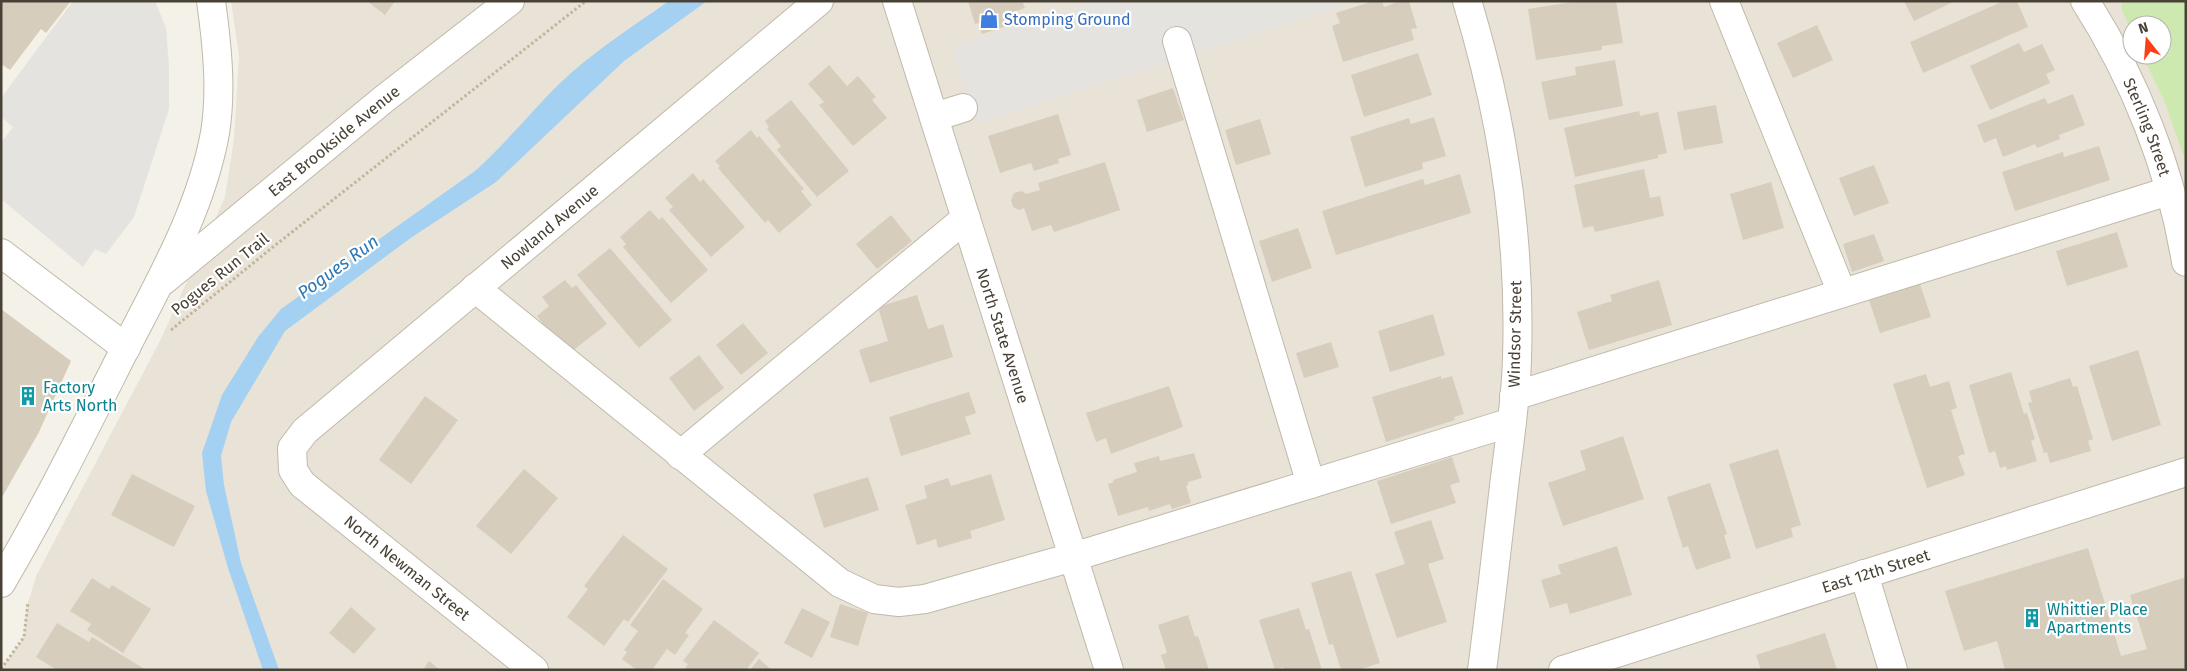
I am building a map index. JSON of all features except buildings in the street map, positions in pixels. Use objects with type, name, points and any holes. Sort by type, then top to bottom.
[{"type":"street","name":"East Brookside Avenue","points":[[1,584],[33,529],[160,284],[196,202],[215,133],[218,91],[211,1]]},
{"type":"street","name":"East Brookside Avenue","points":[[160,284],[384,99],[510,1]]},
{"type":"street","name":"Nowland Avenue","points":[[291,460],[292,448],[305,431],[819,1]]},
{"type":"street","name":"North State Avenue","points":[[897,1],[1109,670]]},
{"type":"street","name":"Windsor Street","points":[[1467,1],[1495,112],[1511,220],[1517,329],[1513,409],[1482,670]]},
{"type":"street","points":[[1724,1],[1842,293]]},
{"type":"street","name":"Sterling Street","points":[[2085,1],[2128,78],[2159,156],[2186,262]]},
{"type":"street","points":[[1177,40],[1312,484]]},
{"type":"street","points":[[934,117],[963,108]]},
{"type":"street","points":[[475,288],[840,583],[874,599],[899,602],[925,599],[1073,557],[1312,484],[1513,409],[1842,293],[2169,191]]},
{"type":"street","points":[[680,455],[966,218]]},
{"type":"street","points":[[1,253],[126,348]]},
{"type":"street","name":"North Newman Street","points":[[291,460],[296,478],[302,484],[534,670]]},
{"type":"street","name":"East 12th Street","points":[[1563,670],[1599,664],[1864,574],[2186,472]]},
{"type":"street","points":[[1864,574],[1893,670]]},
{"type":"path","name":"Pogues Run Trail","points":[[168,333],[273,246],[586,1]]},
{"type":"path","points":[[1,669],[24,637],[29,598]]},
{"type":"shaded area","points":[[73,1],[155,1],[166,28],[169,67],[169,109],[134,217],[106,254],[95,249],[83,267],[1,199],[1,143],[13,127],[1,117],[1,98]]},
{"type":"shaded area","points":[[231,1],[2186,1],[2186,670],[1,670],[24,637],[27,606],[37,574],[161,339],[225,197],[234,139],[239,56]]},
{"type":"shaded area","points":[[1094,1],[1356,1],[977,124],[951,47]]},
{"type":"green space","points":[[2123,1],[2186,1],[2186,163],[2164,100],[2147,65],[2172,65],[2172,15],[2124,15],[2121,7]]},
{"type":"water","points":[[669,1],[707,1],[624,61],[496,182],[412,237],[285,331],[231,422],[221,456],[224,485],[241,563],[279,670],[263,670],[228,568],[206,491],[202,453],[222,395],[258,337],[281,309],[475,171],[571,73],[612,41]]},
{"type":"place","name":"Stomping Ground","points":[[989,19]]},
{"type":"place","name":"Factory Arts North","points":[[28,396]]},
{"type":"place","name":"Whittier Place Apartments","points":[[2032,618]]},
{"type":"water label","name":"Pogues Run","points":[[338,267]]}]
